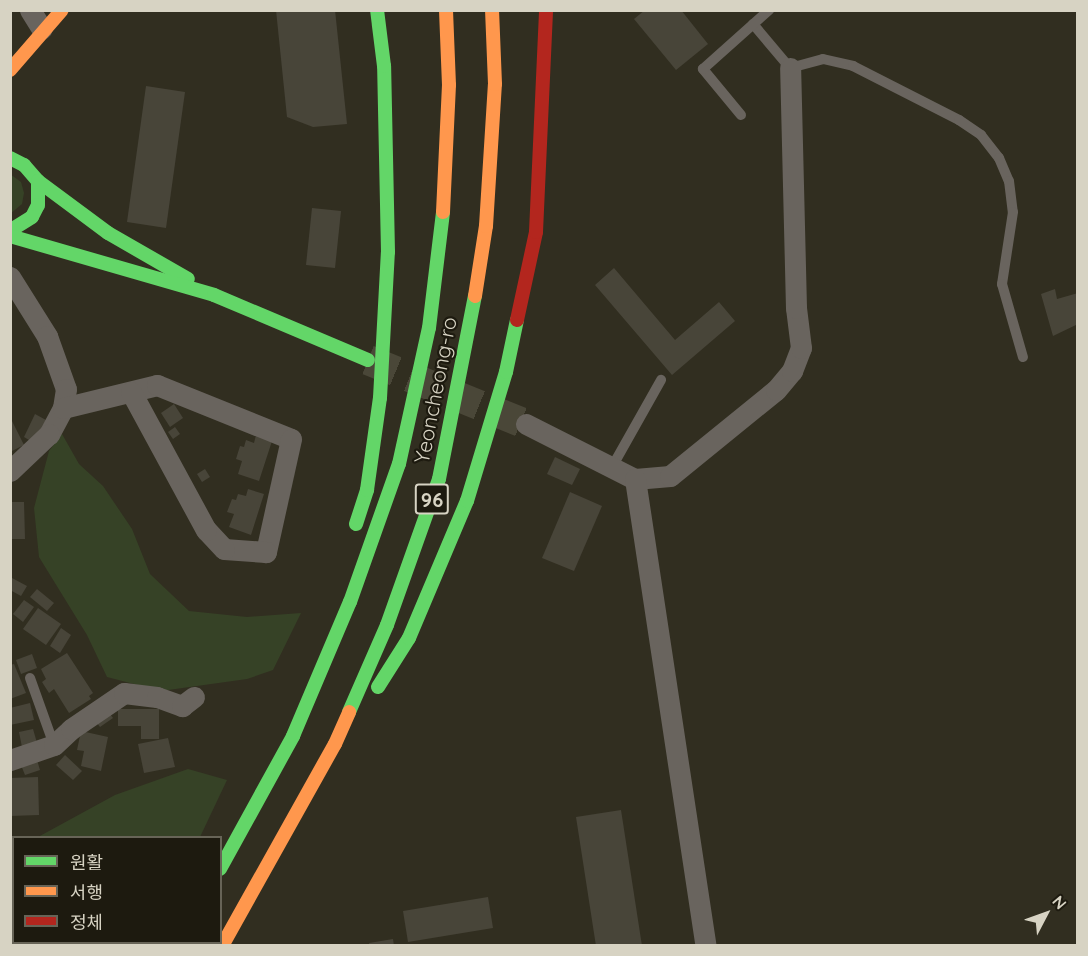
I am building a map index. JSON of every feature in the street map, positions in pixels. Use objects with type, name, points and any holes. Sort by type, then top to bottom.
[{"type":"main road","points":[[10,70],[42,29],[63,10]]},
{"type":"main road","points":[[353,535],[368,490],[380,398],[388,252],[384,66],[377,10]]},
{"type":"main road","name":"Yeoncheong-ro","points":[[222,866],[257,806],[293,736],[350,602],[399,464],[429,328],[443,219],[449,85],[446,10]]},
{"type":"main road","name":"Yeoncheong-ro","points":[[222,945],[302,808],[335,744],[387,625],[439,479],[469,336],[486,226],[495,84],[492,10]]},
{"type":"main road","points":[[302,808],[409,638],[467,501],[507,372],[536,232],[546,10]]},
{"type":"main road","points":[[10,48],[42,29]]},
{"type":"main road","points":[[10,59],[29,46]]},
{"type":"main road","points":[[10,82],[29,46]]},
{"type":"main road","points":[[10,158],[24,165],[38,181],[108,233],[214,295]]},
{"type":"main road","points":[[10,231],[32,217],[38,205],[38,181]]},
{"type":"main road","points":[[10,236],[214,295],[368,360]]},
{"type":"main road","points":[[257,806],[316,644]]},
{"type":"street","points":[[30,10],[42,29]]},
{"type":"street","points":[[526,424],[635,479],[670,476],[776,390],[792,371],[801,348],[796,308],[790,68]]},
{"type":"street","points":[[10,278],[47,336],[66,389],[63,408],[49,434],[10,471]]},
{"type":"street","points":[[63,408],[157,385],[291,439],[266,552],[224,549],[206,530],[131,392]]},
{"type":"street","points":[[635,479],[706,945]]},
{"type":"street","points":[[10,760],[54,745],[71,729],[124,693],[157,697],[182,706],[194,697]]},
{"type":"lane","points":[[741,115],[703,69],[769,10]]},
{"type":"lane","points":[[753,24],[790,68],[823,59],[853,66],[959,120],[981,135],[999,158],[1009,181],[1013,212],[1002,284],[1023,357]]},
{"type":"lane","points":[[612,467],[661,380]]},
{"type":"lane","points":[[30,678],[54,745]]},
{"type":"green space","points":[[10,174],[21,182],[24,193],[22,204],[10,214]]},
{"type":"green space","points":[[62,434],[79,464],[103,486],[132,529],[150,574],[189,611],[247,617],[301,613],[273,670],[247,679],[161,691],[107,677],[87,635],[39,557],[34,508],[49,451]]},
{"type":"green space","points":[[188,769],[227,780],[200,836],[40,836],[115,795]]},
{"type":"green space","points":[[12,898],[12,944],[37,944],[11,945]]},
{"type":"building","points":[[276,10],[335,10],[347,124],[313,127],[287,117]]},
{"type":"building","points":[[645,10],[681,10],[708,44],[676,70],[634,19]]},
{"type":"building","points":[[146,86],[185,92],[166,228],[127,222]]},
{"type":"building","points":[[312,208],[341,211],[335,268],[306,265]]},
{"type":"building","points":[[614,268],[675,340],[719,302],[735,321],[672,375],[595,285]]},
{"type":"building","points":[[1055,289],[1057,299],[1078,293],[1078,324],[1053,336],[1041,294]]},
{"type":"building","points":[[174,404],[183,418],[170,427],[161,413]]},
{"type":"building","points":[[35,414],[46,420],[34,443],[24,437]]},
{"type":"building","points":[[10,417],[24,445],[10,452]]},
{"type":"building","points":[[175,427],[180,434],[173,439],[168,432]]},
{"type":"building","points":[[256,435],[272,441],[259,481],[238,474],[242,461],[236,459],[240,446],[244,447],[246,440],[254,443]]},
{"type":"building","points":[[555,457],[580,469],[572,485],[547,474]]},
{"type":"building","points":[[205,469],[210,477],[202,482],[197,474]]},
{"type":"building","points":[[248,489],[264,494],[251,535],[229,527],[234,514],[227,512],[232,499],[236,500],[238,494],[246,496]]},
{"type":"building","points":[[570,492],[602,506],[574,571],[542,558]]},
{"type":"building","points":[[10,502],[24,502],[25,539],[10,539]]},
{"type":"building","points":[[12,578],[27,586],[21,596],[10,590]]},
{"type":"building","points":[[37,589],[54,603],[47,611],[30,597]]},
{"type":"building","points":[[24,600],[34,607],[23,622],[13,614]]},
{"type":"building","points":[[38,608],[61,624],[46,645],[23,629]]},
{"type":"building","points":[[61,628],[71,635],[60,653],[50,646]]},
{"type":"building","points":[[67,653],[93,693],[89,696],[91,699],[69,713],[54,689],[49,693],[42,682],[46,679],[41,669]]},
{"type":"building","points":[[32,654],[37,668],[21,674],[16,660]]},
{"type":"building","points":[[14,664],[26,693],[10,699],[10,665]]},
{"type":"building","points":[[30,703],[34,720],[10,725],[10,708]]},
{"type":"building","points":[[106,709],[113,718],[100,727],[93,718]]},
{"type":"building","points":[[118,709],[159,709],[159,739],[141,739],[141,726],[118,726]]},
{"type":"building","points":[[33,729],[37,743],[22,747],[19,732]]},
{"type":"building","points":[[81,731],[108,737],[101,771],[81,766],[84,751],[77,750]]},
{"type":"building","points":[[168,738],[175,767],[144,773],[138,744]]},
{"type":"building","points":[[65,755],[82,771],[73,780],[56,765]]},
{"type":"building","points":[[37,760],[40,770],[25,775],[21,765]]},
{"type":"building","points":[[38,777],[39,815],[10,816],[10,778]]},
{"type":"building","points":[[621,810],[642,946],[596,946],[576,817]]},
{"type":"building","points":[[488,897],[493,928],[408,942],[403,911]]},
{"type":"building","points":[[393,939],[394,946],[370,946],[369,943]]},
{"type":"tunnel","points":[[368,360],[526,424]]},
{"type":"traffic: fast","points":[[356,524],[367,490],[380,398],[388,252],[384,66],[377,10]]},
{"type":"traffic: fast","points":[[10,158],[24,165],[38,181],[38,205],[32,217],[10,231]]},
{"type":"traffic: fast","points":[[38,181],[108,233],[188,279]]},
{"type":"traffic: fast","points":[[222,865],[293,736],[350,602],[399,464],[429,328],[443,212]]},
{"type":"traffic: fast","points":[[10,236],[214,295],[368,360]]},
{"type":"traffic: fast","points":[[349,712],[387,625],[439,479],[475,296]]},
{"type":"traffic: fast","points":[[378,687],[409,638],[467,501],[506,372],[517,320]]},
{"type":"traffic: slow","points":[[10,70],[62,10]]},
{"type":"traffic: slow","points":[[443,212],[449,85],[446,10]]},
{"type":"traffic: slow","points":[[475,296],[486,226],[495,84],[492,10]]},
{"type":"traffic: slow","points":[[222,946],[335,744],[349,712]]},
{"type":"traffic: jam","points":[[517,320],[536,232],[546,10]]}]
